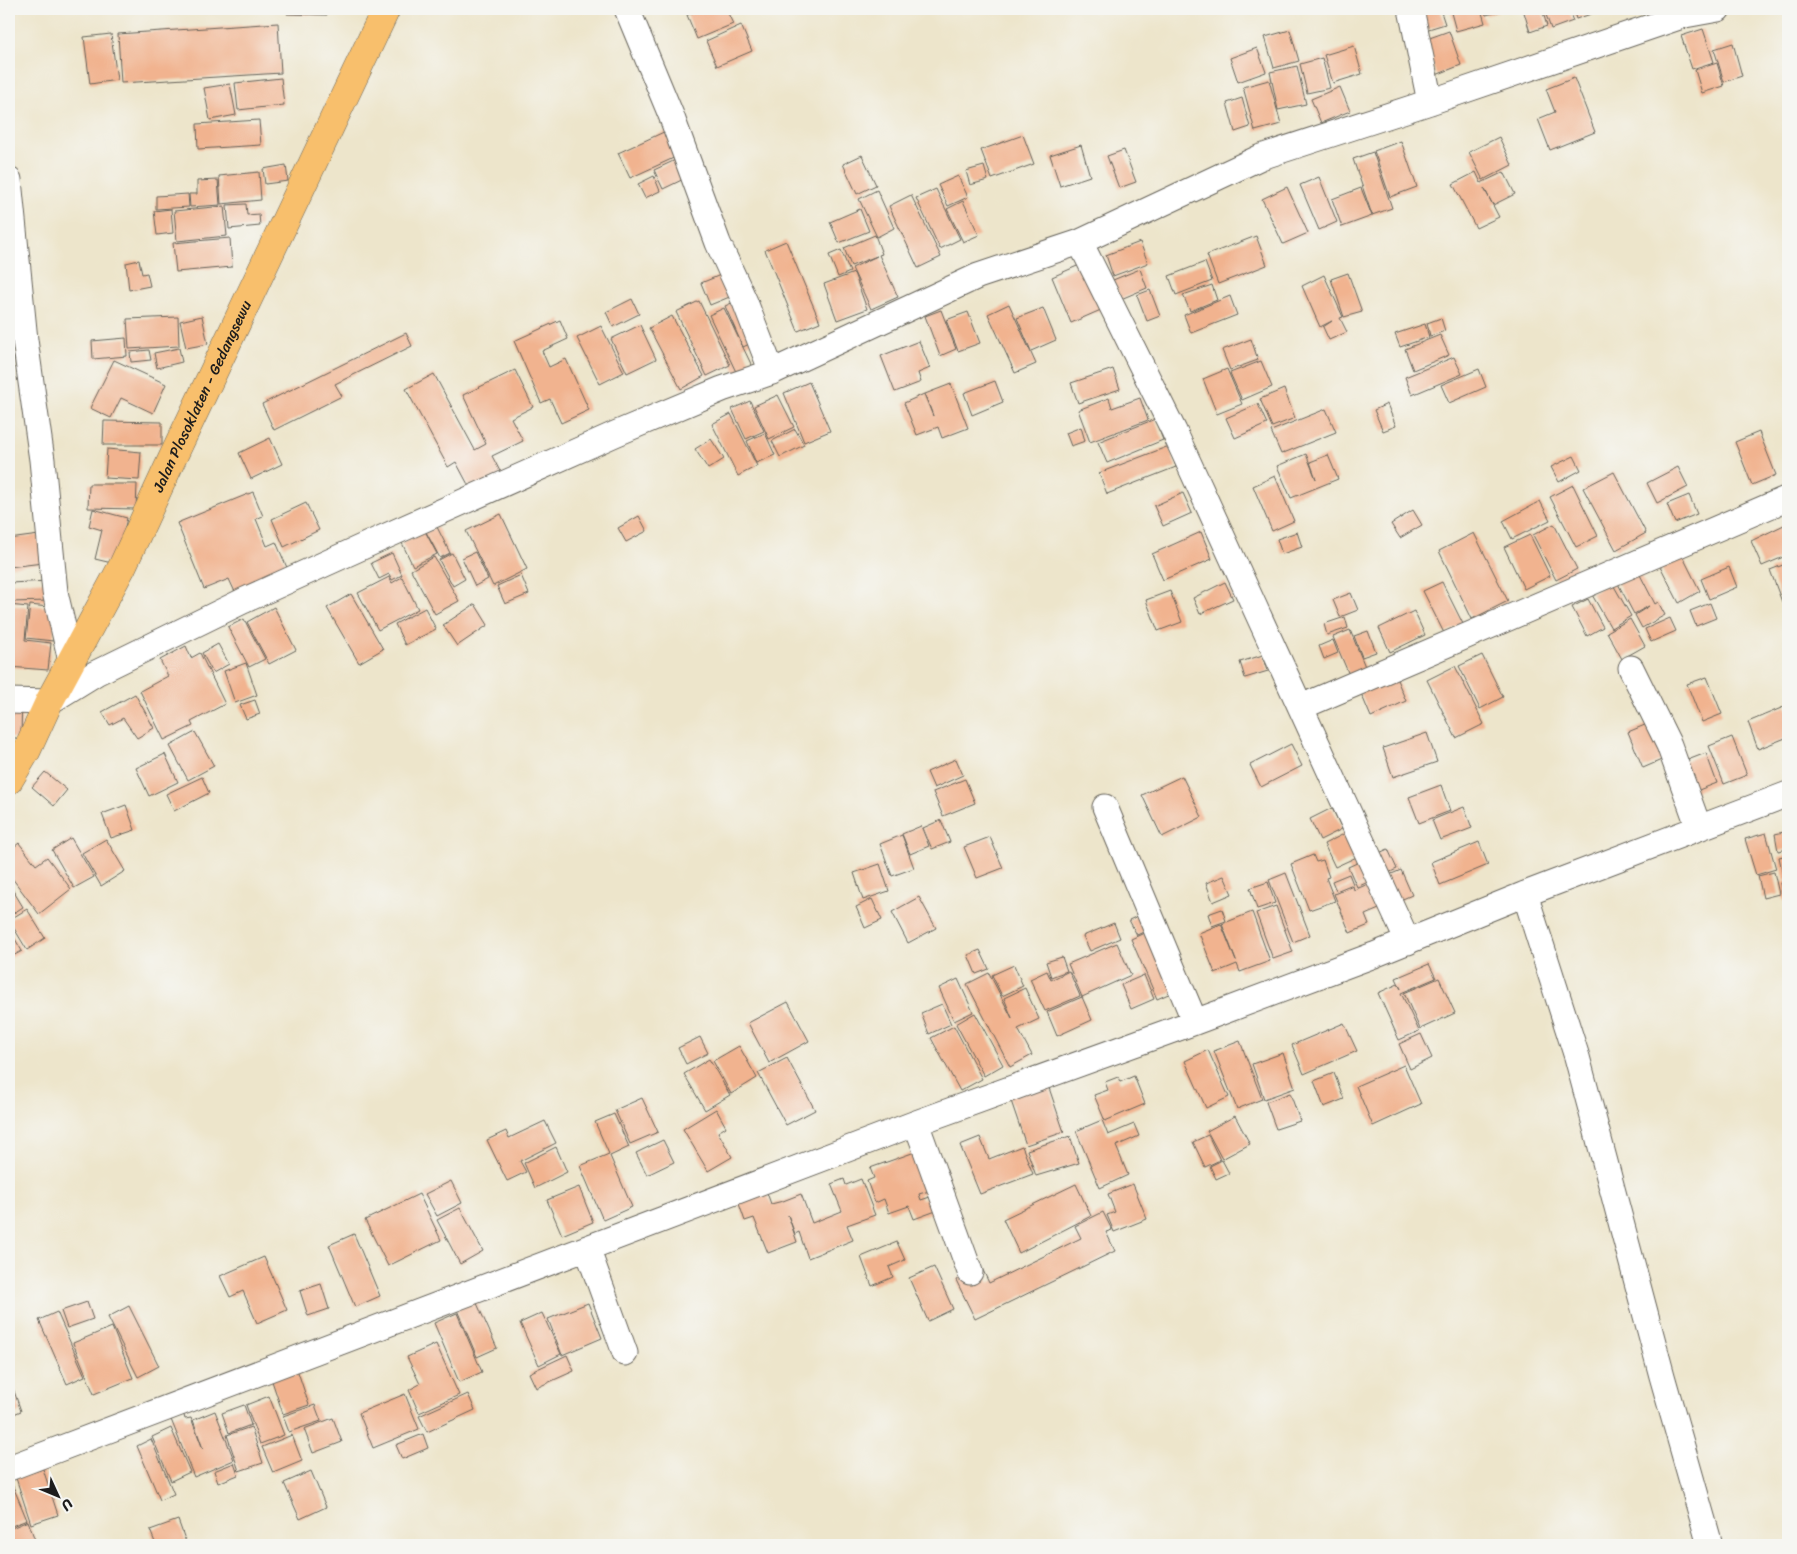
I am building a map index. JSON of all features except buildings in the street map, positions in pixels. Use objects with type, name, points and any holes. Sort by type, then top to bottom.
[{"type":"main road","name":"Jalan Plosoklaten - Gedangsewu","points":[[9,780],[27,750],[49,702],[123,564],[386,9]]},
{"type":"street","points":[[627,9],[671,115],[718,243],[745,302],[772,372]]},
{"type":"street","points":[[1411,9],[1430,102]]},
{"type":"street","points":[[9,701],[49,702],[96,673],[243,601],[615,434],[722,389],[772,372],[978,276],[1080,242],[1261,156],[1430,102],[1686,15],[1718,9]]},
{"type":"street","points":[[9,180],[17,341],[42,460],[55,592],[71,661]]},
{"type":"street","points":[[1080,242],[1174,431],[1408,942]]},
{"type":"street","points":[[1301,707],[1788,498]]},
{"type":"street","points":[[1631,668],[1669,745],[1699,828]]},
{"type":"street","points":[[9,1468],[916,1123],[1195,1022],[1408,942],[1526,894],[1788,794]]},
{"type":"street","points":[[1105,807],[1195,1022]]},
{"type":"street","points":[[1526,894],[1577,1057],[1662,1376],[1710,1545]]},
{"type":"street","points":[[916,1123],[970,1272]]},
{"type":"street","points":[[587,1248],[625,1353]]}]
